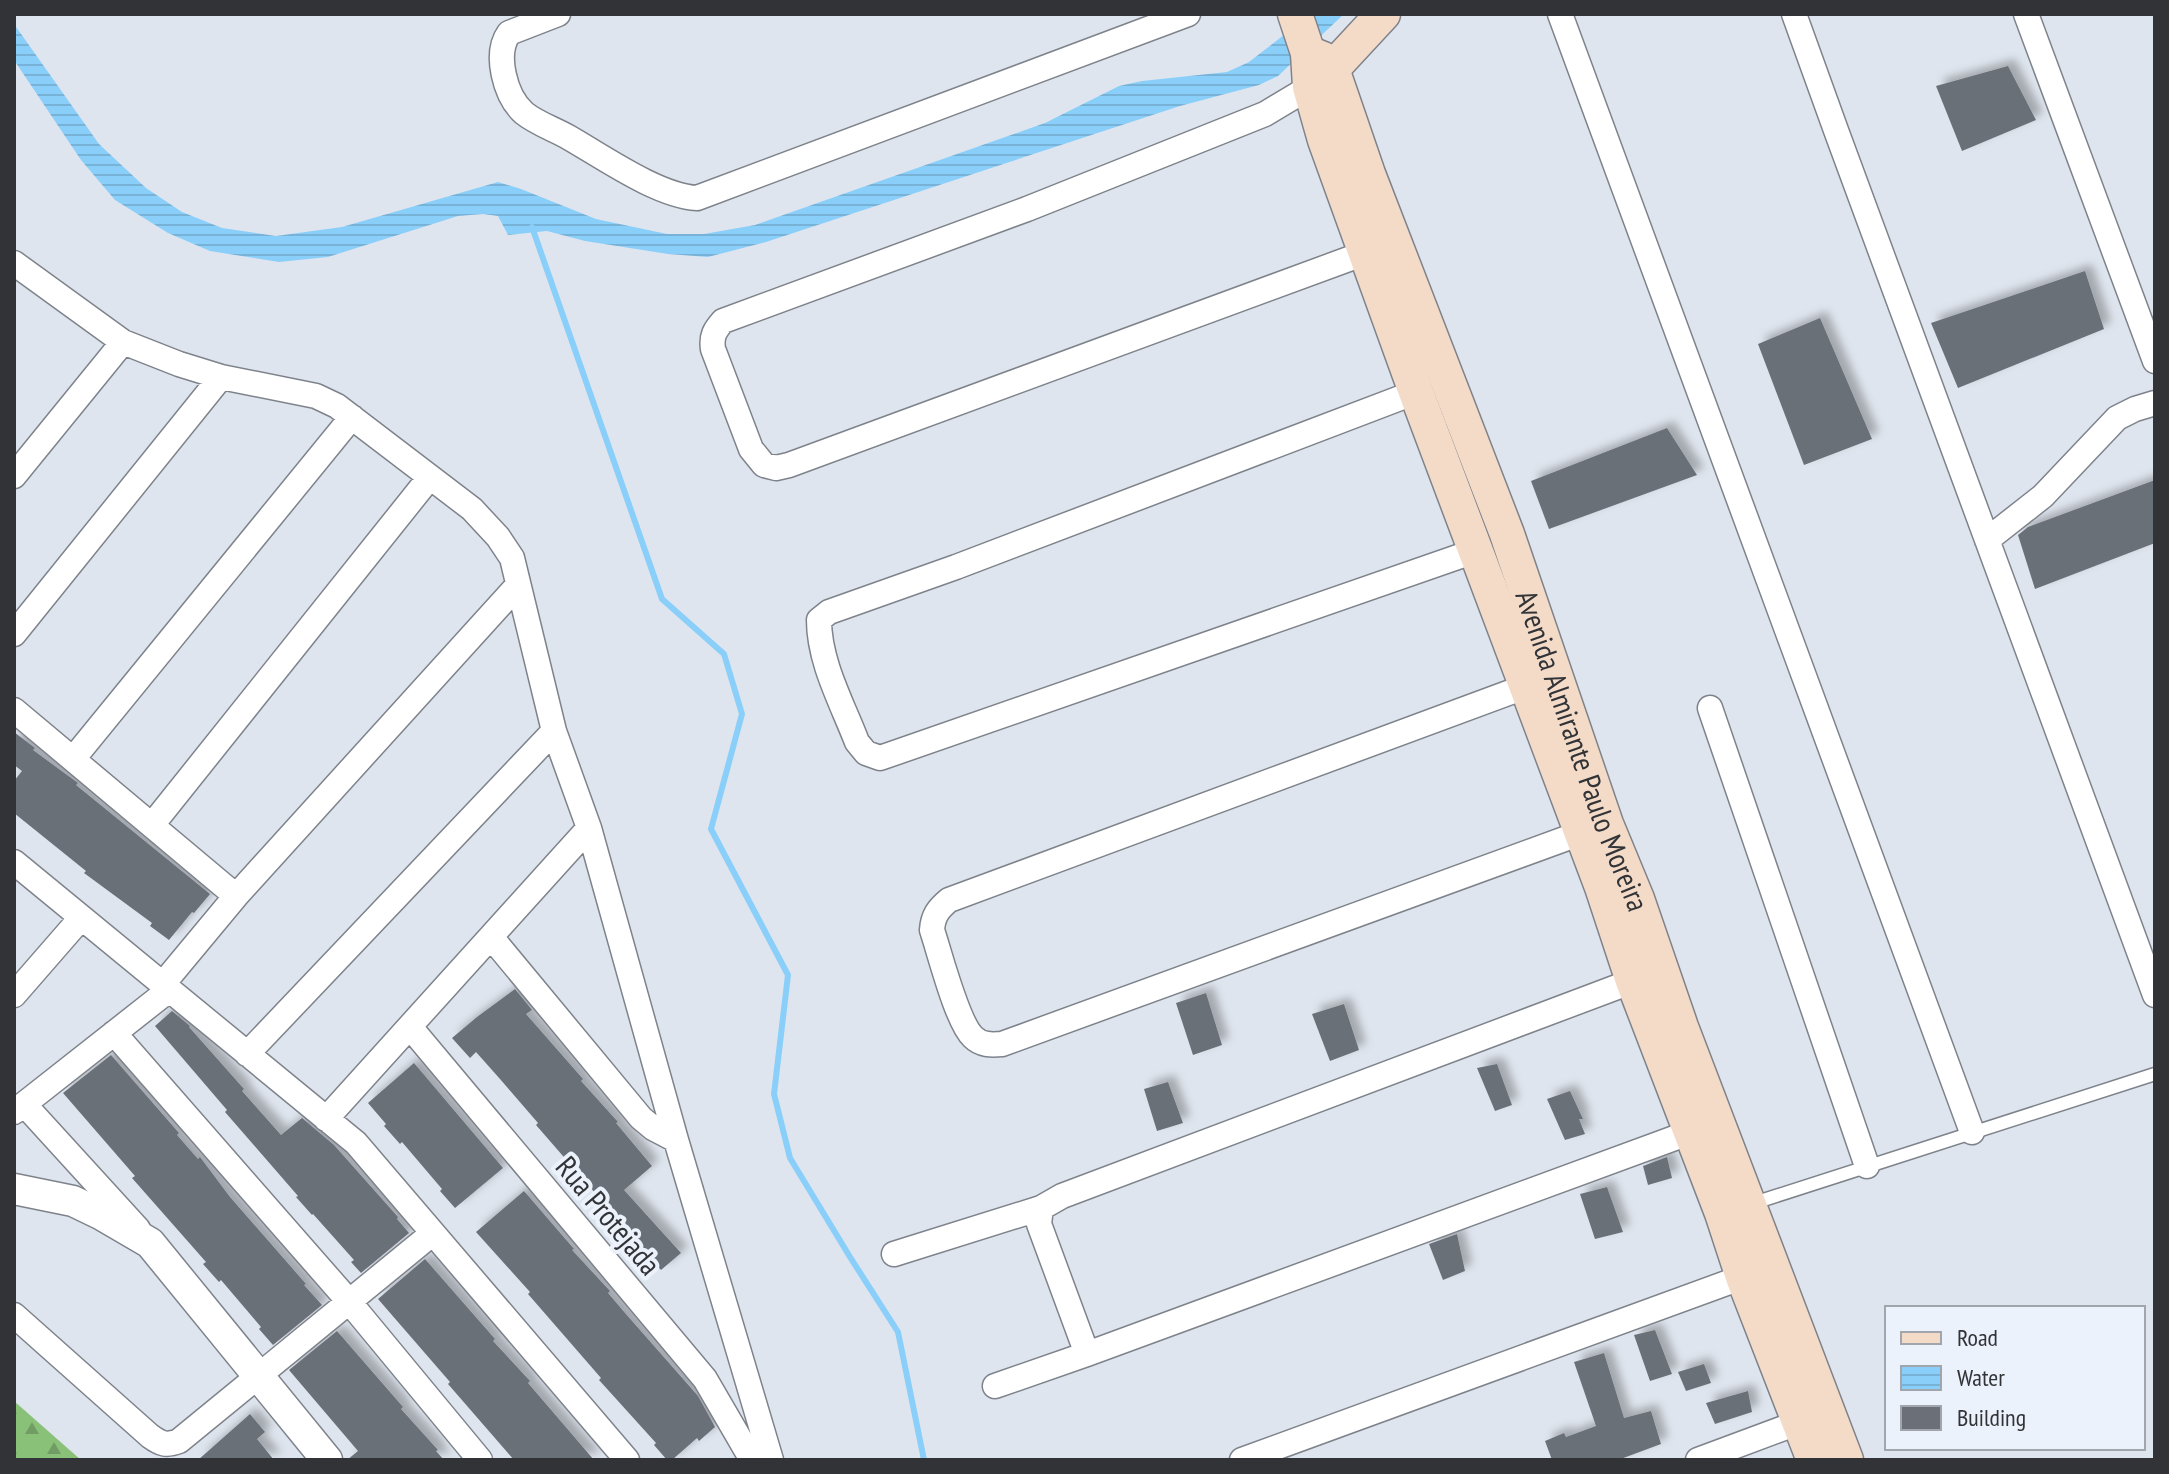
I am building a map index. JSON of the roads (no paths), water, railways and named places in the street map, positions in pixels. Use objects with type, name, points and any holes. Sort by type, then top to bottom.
[{"type":"main road","name":"Avenida Almirante Paulo Moreira","points":[[1295,14],[1314,64],[1368,174],[1507,534],[1606,824],[1637,899],[1681,1027],[1736,1208],[1846,1460]]},
{"type":"main road","points":[[1314,64],[1383,14]]},
{"type":"main road","name":"Avenida Almirante Paulo Moreira","points":[[1314,64],[1325,140],[1365,253],[1691,1132],[1736,1208],[1743,1277],[1814,1460]]},
{"type":"street","points":[[558,14],[509,33],[505,39],[502,64],[508,89],[524,112],[650,183],[673,194],[697,198],[1188,14]]},
{"type":"street","points":[[1560,14],[1972,1132]]},
{"type":"street","points":[[1794,14],[2155,995]]},
{"type":"street","points":[[2026,14],[2155,361]]},
{"type":"street","points":[[1314,64],[1265,114],[1027,209],[723,321],[711,339],[713,349],[751,449],[764,465],[776,468],[1365,253]]},
{"type":"street","points":[[19,275],[123,342],[221,377],[316,396],[337,406],[472,509],[498,537],[512,558],[554,731],[589,828],[676,1140],[756,1454]]},
{"type":"street","points":[[14,476],[123,342]]},
{"type":"street","points":[[14,634],[221,377]]},
{"type":"street","points":[[1416,392],[956,567],[829,612],[819,620],[824,659],[857,742],[866,753],[880,758],[1475,551]]},
{"type":"street","points":[[1987,540],[2043,496],[2117,418],[2155,403]]},
{"type":"street","points":[[73,759],[352,417]]},
{"type":"street","points":[[152,825],[430,477]]},
{"type":"street","points":[[327,1460],[150,1243],[19,1108],[114,1033],[166,987],[236,896],[518,585]]},
{"type":"street","points":[[1527,686],[949,900],[938,909],[932,920],[932,930],[964,1026],[975,1039],[988,1045],[1002,1044],[1581,833]]},
{"type":"street","points":[[1710,708],[1867,1166]]},
{"type":"street","points":[[14,710],[236,896]]},
{"type":"street","points":[[247,1054],[554,731]]},
{"type":"street","points":[[326,1119],[589,828]]},
{"type":"street","points":[[14,862],[356,1143],[627,1460]]},
{"type":"street","points":[[14,995],[81,918]]},
{"type":"street","points":[[491,937],[641,1118],[676,1140]]},
{"type":"street","points":[[894,1254],[1041,1208],[1062,1196],[1633,981]]},
{"type":"street","name":"Rua Protejada","points":[[410,1027],[705,1379],[756,1454]]},
{"type":"street","points":[[114,1033],[349,1303],[480,1460]]},
{"type":"street","points":[[995,1386],[1691,1132]]},
{"type":"street","points":[[14,1189],[73,1201],[150,1243]]},
{"type":"street","points":[[1041,1208],[1039,1224],[1087,1354]]},
{"type":"street","points":[[14,1315],[160,1444],[170,1445],[179,1441],[433,1233]]},
{"type":"street","points":[[1242,1460],[1743,1277]]},
{"type":"street","points":[[1698,1460],[1800,1422]]},
{"type":"lane","points":[[1736,1208],[2155,1074]]},
{"type":"water","points":[[1311,14],[1344,14],[1278,76],[1259,85],[1180,106],[766,242],[708,257],[585,241],[547,231],[508,235],[498,216],[483,214],[458,216],[328,257],[279,262],[210,251],[168,233],[115,200],[81,160],[14,60],[14,24],[99,144],[146,188],[182,212],[222,228],[276,236],[342,227],[498,182],[596,219],[667,234],[704,234],[755,225],[1045,123],[1119,86],[1227,72],[1249,62]]},
{"type":"waterway","points":[[532,227],[662,599],[724,654],[742,714],[711,829],[788,975],[774,1094],[790,1158],[898,1332],[924,1460]]}]
